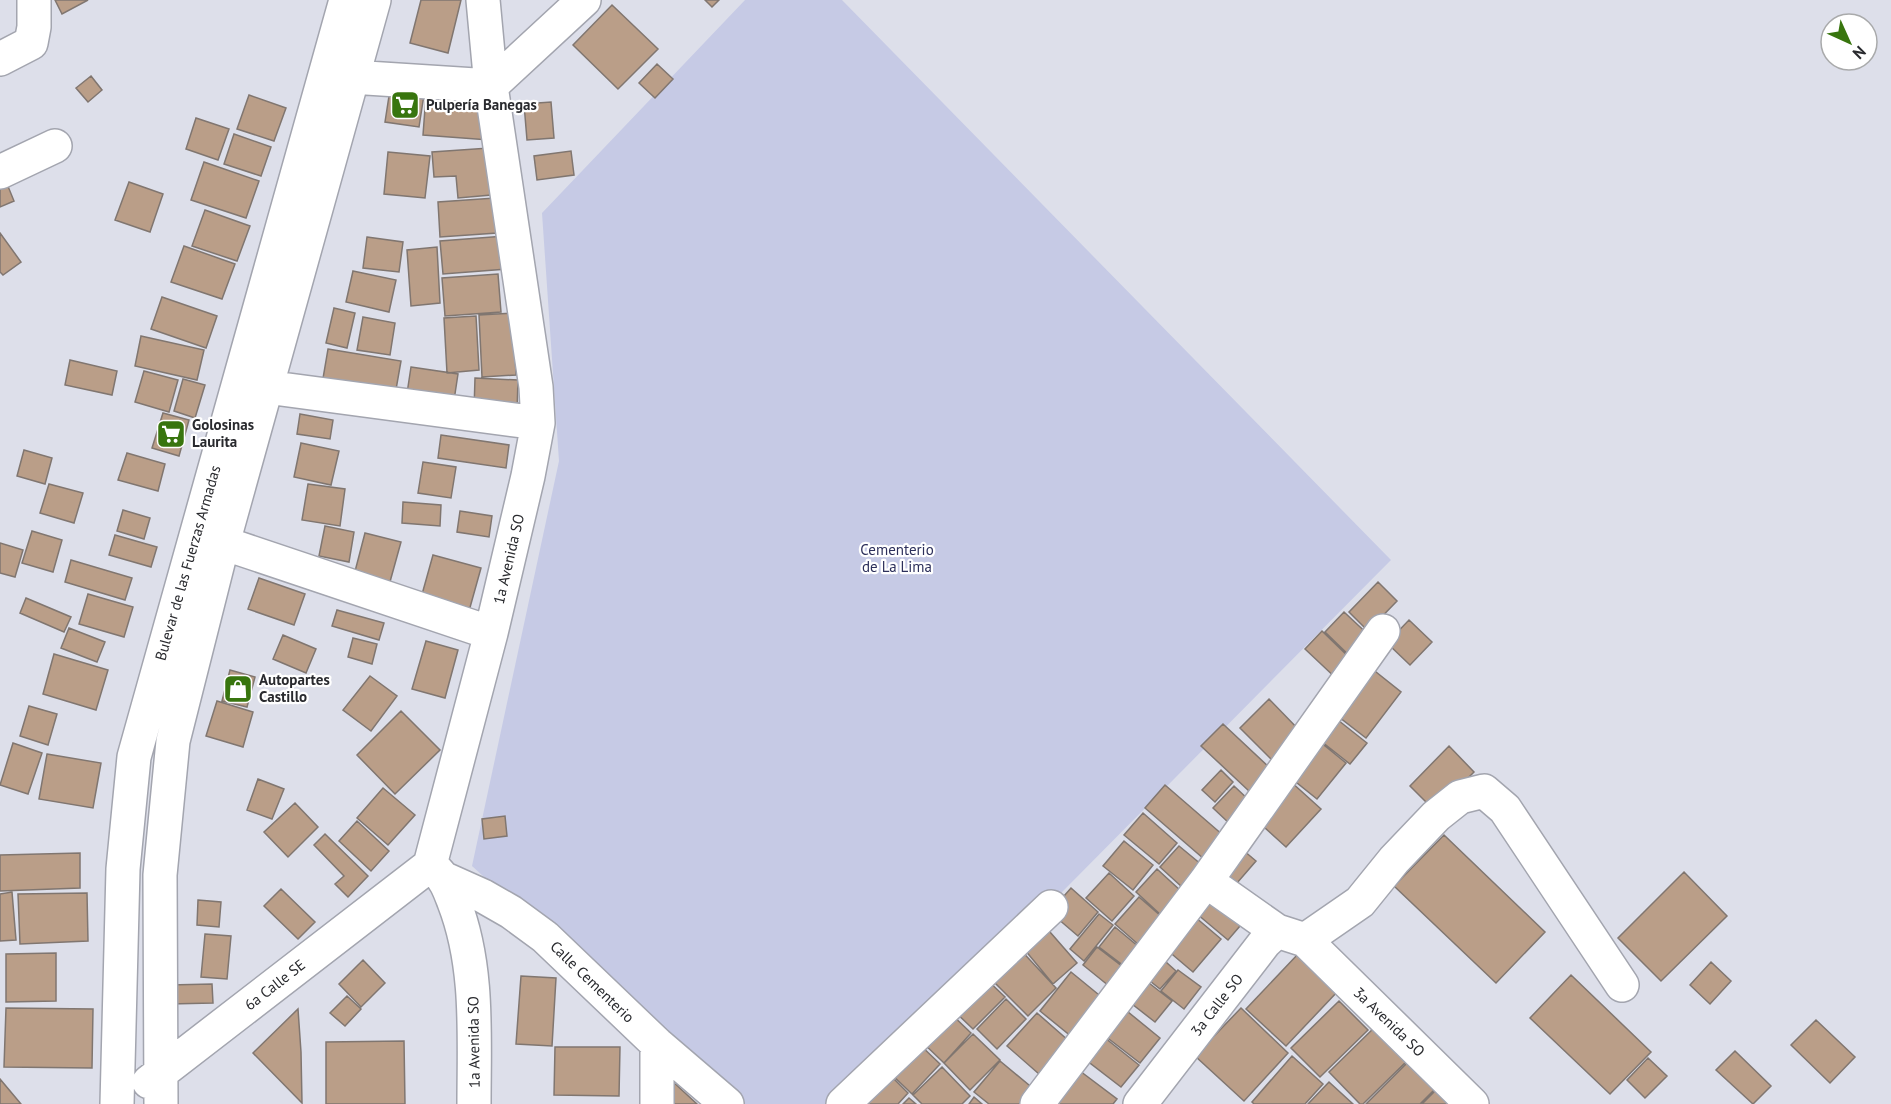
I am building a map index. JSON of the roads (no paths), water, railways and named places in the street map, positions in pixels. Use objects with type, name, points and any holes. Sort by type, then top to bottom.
[{"type":"street","points":[[0,58],[31,43],[34,27],[34,0]]},
{"type":"street","name":"Bulevar de las Fuerzas Armadas","points":[[119,1104],[123,869],[134,757],[346,0]]},
{"type":"street","name":"Bulevar de las Fuerzas Armadas","points":[[161,1088],[160,875],[173,741],[223,543],[374,0]]},
{"type":"street","name":"1a Avenida SO","points":[[474,1104],[474,992],[468,947],[459,914],[437,872],[528,476],[538,423],[536,387],[491,86],[483,0]]},
{"type":"street","points":[[351,77],[491,86],[584,0]]},
{"type":"street","points":[[0,172],[55,147]]},
{"type":"street","points":[[266,387],[538,423]]},
{"type":"street","points":[[223,543],[491,633]]},
{"type":"street","points":[[1037,1104],[1206,881],[1383,631]]},
{"type":"street","name":"3a Calle SO","points":[[1140,1104],[1265,942],[1291,935],[1360,902],[1394,860],[1436,816],[1460,797],[1484,792],[1505,809],[1622,985]]},
{"type":"street","name":"6a Calle SE","points":[[119,1104],[161,1088],[437,872]]},
{"type":"street","name":"Calle Cementerio","points":[[437,872],[511,912],[545,936],[657,1044],[727,1104]]},
{"type":"street","name":"3a Avenida SO","points":[[1206,881],[1291,935],[1472,1104]]},
{"type":"street","points":[[843,1104],[1051,907]]},
{"type":"street","points":[[657,1044],[657,1104]]},
{"type":"place","name":"Pulpería Banegas","points":[[405,105]]},
{"type":"place","name":"Golosinas Laurita","points":[[171,434]]},
{"type":"place","name":"Autopartes Castillo","points":[[238,689]]},
{"type":"park label","name":"Cementerio de La Lima","points":[[897,558]]}]
